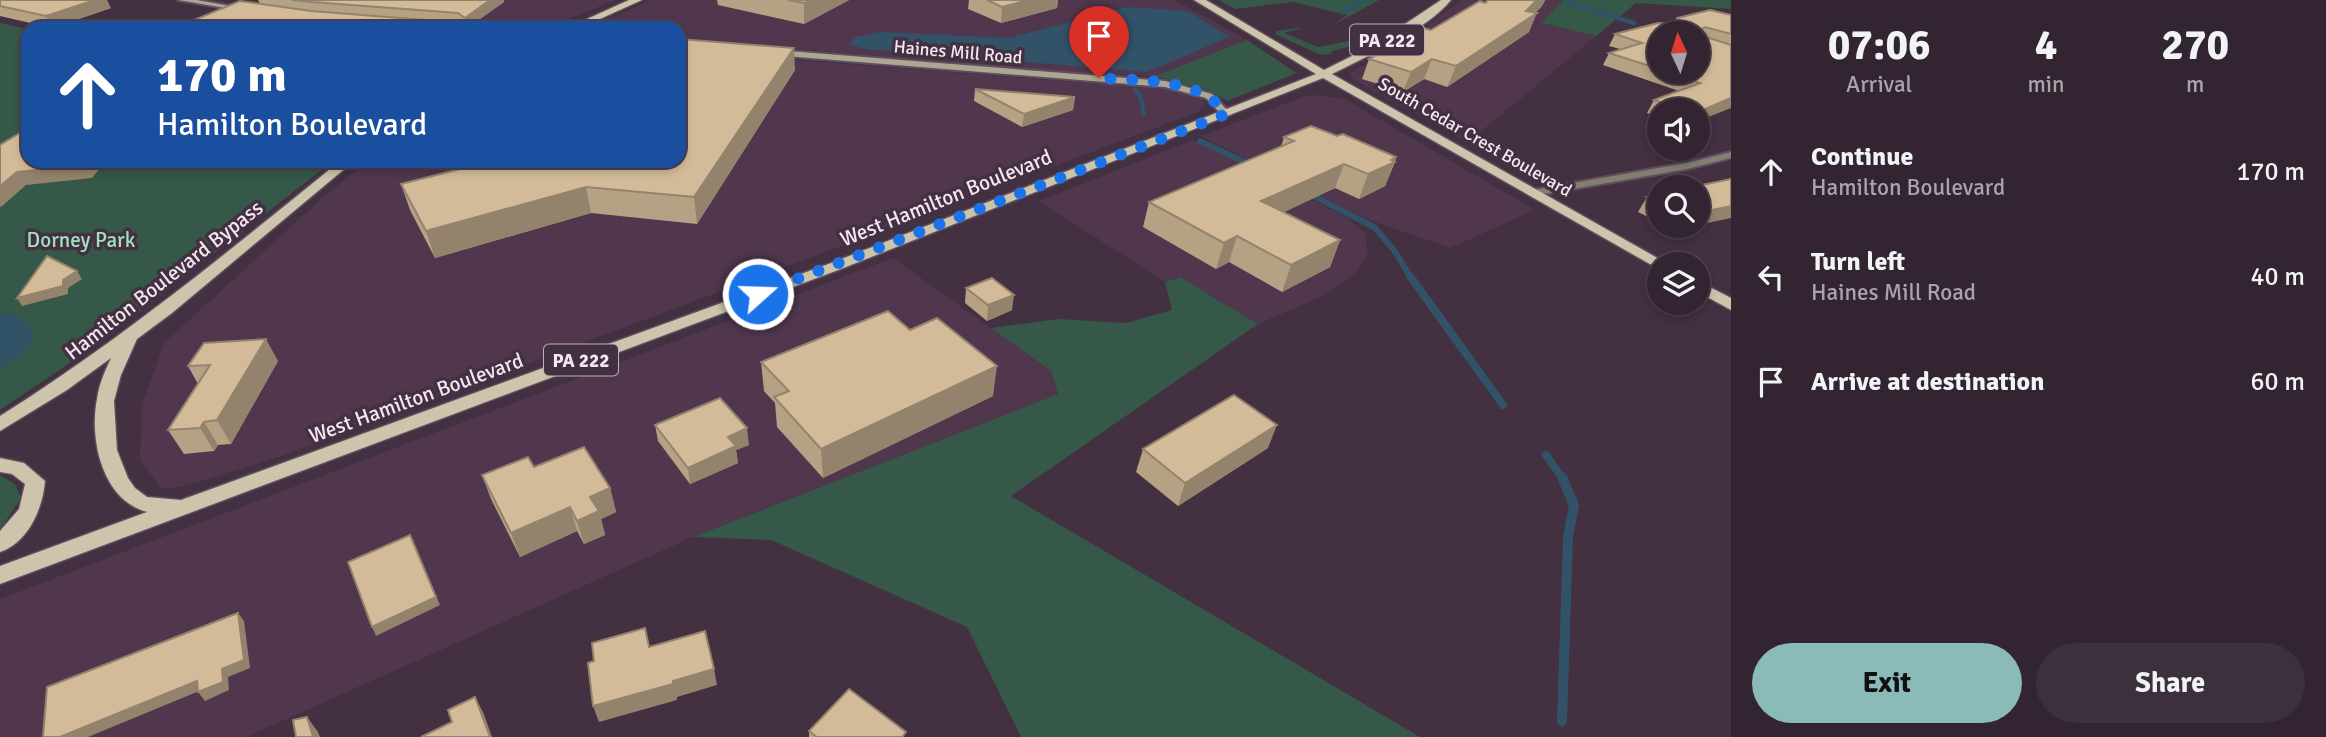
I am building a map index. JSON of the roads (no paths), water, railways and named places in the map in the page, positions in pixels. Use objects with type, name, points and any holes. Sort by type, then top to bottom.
[{"type":"main road","points":[[588,21],[637,0]]},
{"type":"main road","name":"South Cedar Crest Boulevard","points":[[1199,0],[1647,257]]},
{"type":"main road","name":"PA 222","points":[[1226,114],[1324,74],[1376,48],[1439,8],[1446,0]]},
{"type":"main road","name":"West Hamilton Boulevard","points":[[0,575],[836,266],[1226,114]]},
{"type":"main road","name":"Hamilton Boulevard Bypass","points":[[0,425],[129,338],[339,168]]},
{"type":"main road","points":[[1710,293],[1731,305]]},
{"type":"main road","points":[[129,338],[107,390],[103,422],[109,456],[124,489],[139,502],[158,506],[190,506]]},
{"type":"main road","points":[[0,466],[17,468],[35,481],[35,500],[26,516],[0,544]]},
{"type":"street","points":[[182,0],[257,11]]},
{"type":"street","name":"Haines Mill Road","points":[[762,51],[1138,81],[1186,88],[1209,96],[1226,114]]},
{"type":"street","points":[[1533,193],[1688,166],[1731,155]]},
{"type":"water","points":[[1126,7],[1188,11],[1229,37],[1147,72],[865,49],[848,44],[856,37],[879,32],[1009,38]]},
{"type":"water","points":[[0,312],[23,320],[32,330],[33,337],[26,349],[0,369]]},
{"type":"waterway","points":[[1343,13],[1363,0]]},
{"type":"waterway","points":[[1567,2],[1634,23]]},
{"type":"waterway","points":[[1135,90],[1140,95],[1144,114]]},
{"type":"waterway","points":[[1200,141],[1253,166]]},
{"type":"waterway","points":[[1308,193],[1374,227],[1394,250],[1411,278]]},
{"type":"waterway","points":[[1410,276],[1503,405]]},
{"type":"waterway","points":[[1546,455],[1563,478]]},
{"type":"waterway","points":[[1562,721],[1568,538],[1574,505],[1563,478]]},
{"type":"park label","name":"Dorney Park","points":[[81,240]]}]
